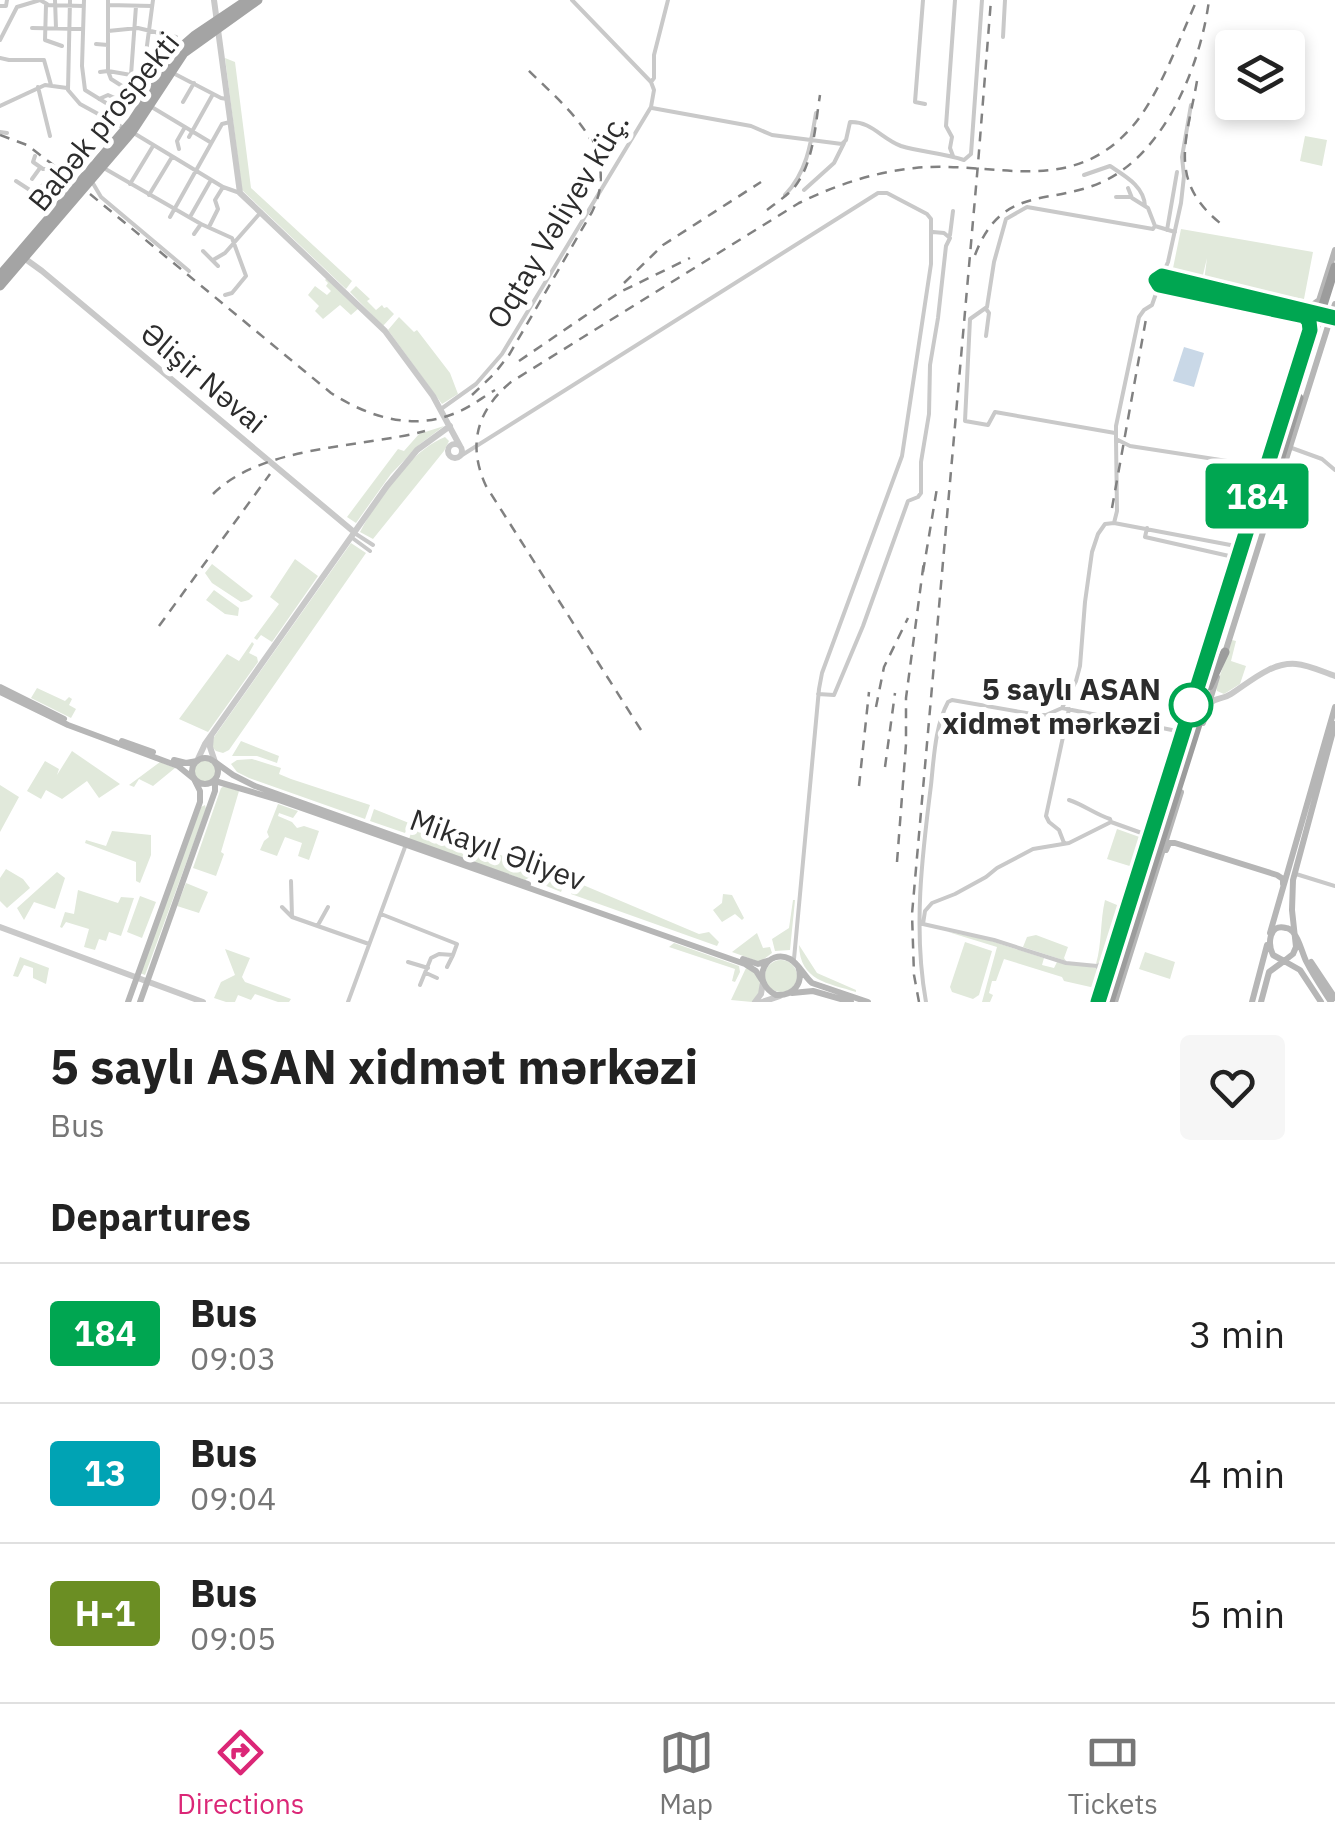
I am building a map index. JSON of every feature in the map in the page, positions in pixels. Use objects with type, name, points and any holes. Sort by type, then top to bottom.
[{"type":"highway","points":[[1100,1002],[1219,652],[1335,267]]},
{"type":"highway","points":[[1115,999],[1126,953],[1335,286]]},
{"type":"highway","points":[[1212,684],[1219,652]]},
{"type":"highway","points":[[1190,708],[1219,652]]},
{"type":"main road","name":"Babək prospekti","points":[[217,25],[247,0]]},
{"type":"main road","name":"Babək prospekti","points":[[0,286],[102,167],[185,43],[258,0]]},
{"type":"main road","name":"Babək prospekti","points":[[0,276],[150,106],[169,68]]},
{"type":"main road","points":[[1100,1002],[1335,250]]},
{"type":"main road","points":[[1163,281],[1306,306],[1314,306],[1321,295]]},
{"type":"main road","points":[[1256,300],[1304,316],[1310,330]]},
{"type":"main road","points":[[1219,652],[1335,304]]},
{"type":"main road","points":[[1304,316],[1309,313],[1306,306]]},
{"type":"main road","points":[[1326,334],[1330,326],[1335,326]]},
{"type":"main road","points":[[1115,999],[1212,684]]},
{"type":"main road","points":[[1,688],[70,722],[180,762],[204,758],[215,762],[219,770],[140,1002]]},
{"type":"main road","points":[[1,688],[68,726],[178,766],[204,785],[215,781]]},
{"type":"main road","points":[[1252,1002],[1335,707]]},
{"type":"main road","points":[[1326,748],[1333,738],[1335,724]]},
{"type":"main road","points":[[128,1002],[198,807],[200,794],[192,770],[197,761]]},
{"type":"main road","name":"Mikayıl Əliyev","points":[[215,762],[248,784],[752,962],[770,960]]},
{"type":"main road","name":"Mikayıl Əliyev","points":[[215,781],[748,966],[762,982]]},
{"type":"main road","points":[[215,791],[226,783]]},
{"type":"main road","points":[[198,807],[205,803],[208,811]]},
{"type":"main road","points":[[1170,828],[1174,839],[1278,872],[1294,861]]},
{"type":"main road","points":[[1156,874],[1172,842],[1277,875],[1282,879],[1282,889]]},
{"type":"main road","points":[[1260,1002],[1269,972],[1295,951],[1292,893],[1299,877],[1294,861]]},
{"type":"main road","points":[[1319,1002],[1298,968],[1271,952],[1269,939],[1274,930],[1292,930],[1333,1000]]},
{"type":"main road","points":[[851,1002],[804,990],[786,995],[772,993],[762,982],[762,972],[770,960],[784,957],[796,964],[812,983],[865,1001]]},
{"type":"main road","points":[[786,995],[799,983],[796,964]]},
{"type":"street","points":[[0,6],[6,6],[7,0]]},
{"type":"street","points":[[0,40],[17,7],[40,0],[47,4],[84,3],[86,91],[119,111]]},
{"type":"street","points":[[214,0],[240,193]]},
{"type":"street","name":"Oqtay Vəliyev küç.","points":[[441,410],[476,384],[502,354],[651,108],[651,82],[572,0]]},
{"type":"street","points":[[651,82],[668,0]]},
{"type":"street","points":[[923,0],[914,102],[925,104]]},
{"type":"street","points":[[953,156],[952,137],[946,126],[956,0]]},
{"type":"street","points":[[804,190],[834,163],[849,124],[855,121],[897,144],[964,160],[971,154],[982,0]]},
{"type":"street","points":[[1003,37],[1005,0]]},
{"type":"street","points":[[55,2],[56,28]]},
{"type":"street","points":[[70,2],[67,88],[75,100],[223,187],[240,193],[385,331],[417,373],[460,446],[468,452]]},
{"type":"street","points":[[124,87],[108,71],[108,2],[136,6],[153,3],[146,54],[227,99]]},
{"type":"street","points":[[47,4],[46,42],[62,46]]},
{"type":"street","points":[[113,106],[131,75],[136,6]]},
{"type":"street","points":[[32,28],[84,29]]},
{"type":"street","points":[[108,31],[148,29],[176,37]]},
{"type":"street","points":[[96,44],[108,45]]},
{"type":"street","points":[[0,58],[44,60],[51,85]]},
{"type":"street","points":[[100,72],[131,75]]},
{"type":"street","points":[[83,78],[91,76]]},
{"type":"street","points":[[182,102],[194,83]]},
{"type":"street","points":[[0,106],[38,87],[67,88]]},
{"type":"street","points":[[38,87],[50,136]]},
{"type":"street","points":[[191,134],[213,94]]},
{"type":"street","points":[[92,111],[98,98],[108,95],[117,99]]},
{"type":"street","points":[[150,106],[191,134],[211,142]]},
{"type":"street","points":[[1167,230],[1191,106]]},
{"type":"street","points":[[651,108],[755,126],[772,134],[844,143]]},
{"type":"street","points":[[785,195],[802,171],[816,114]]},
{"type":"street","points":[[170,216],[222,124],[230,122]]},
{"type":"street","points":[[178,149],[177,141],[185,127]]},
{"type":"street","points":[[130,184],[153,146]]},
{"type":"street","points":[[35,156],[33,162],[48,169],[65,187]]},
{"type":"street","points":[[149,195],[172,157]]},
{"type":"street","points":[[1084,176],[1108,166],[1129,176],[1144,195],[1155,226],[1174,232]]},
{"type":"street","points":[[102,167],[231,237],[246,276],[232,294],[226,295]]},
{"type":"street","points":[[32,179],[40,168]]},
{"type":"street","points":[[1114,523],[1116,436],[1139,317],[1152,305],[1167,266],[1180,204],[1179,168]]},
{"type":"street","points":[[90,180],[101,197],[189,271]]},
{"type":"street","points":[[190,218],[211,180]]},
{"type":"street","points":[[16,181],[41,196],[49,188],[64,202]]},
{"type":"street","points":[[209,227],[218,209],[215,200],[223,187]]},
{"type":"street","points":[[1128,188],[1131,197]]},
{"type":"street","points":[[460,446],[452,445],[451,456],[468,452],[878,193],[887,193],[927,214],[933,223],[902,456],[822,673],[818,694],[796,964]]},
{"type":"street","points":[[1116,197],[1131,197],[1145,206]]},
{"type":"street","points":[[986,336],[986,309],[995,256],[1006,218],[1020,208],[1152,229],[1155,226]]},
{"type":"street","points":[[818,694],[834,695],[908,501],[921,493],[930,365],[953,211]]},
{"type":"street","points":[[203,251],[216,263],[261,212]]},
{"type":"street","points":[[194,234],[201,224]]},
{"type":"street","points":[[932,232],[950,236]]},
{"type":"street","name":"Əlişir Nəvai","points":[[24,258],[352,535]]},
{"type":"street","points":[[986,309],[970,319],[965,421],[988,425],[995,412],[1116,436],[1130,446],[1266,467]]},
{"type":"street","points":[[197,761],[352,535],[411,457],[450,426]]},
{"type":"street","points":[[1290,447],[1322,459],[1335,470]]},
{"type":"street","points":[[1062,708],[1080,666],[1094,545],[1105,524],[1147,528],[1241,547]]},
{"type":"street","points":[[1147,528],[1145,537],[1238,558]]},
{"type":"street","points":[[352,535],[371,548]]},
{"type":"street","points":[[1208,706],[1213,698],[1227,697],[1260,674],[1287,665],[1298,664],[1335,676]]},
{"type":"street","points":[[1212,684],[1217,693],[1227,697]]},
{"type":"street","points":[[926,1002],[921,924],[936,744],[946,703],[952,700],[1041,715],[1062,708],[1182,732]]},
{"type":"street","points":[[1064,844],[1059,830],[1046,816],[1069,710]]},
{"type":"street","points":[[212,736],[210,747],[215,762]]},
{"type":"street","points":[[1069,800],[1080,803],[1093,816],[1150,836]]},
{"type":"street","points":[[921,924],[932,902],[962,890],[1037,848],[1064,844],[1110,822]]},
{"type":"street","points":[[348,1002],[406,846]]},
{"type":"street","points":[[1282,889],[1286,880],[1299,877],[1335,886]]},
{"type":"street","points":[[290,881],[292,917]]},
{"type":"street","points":[[282,907],[292,917],[369,944]]},
{"type":"street","points":[[318,926],[328,907]]},
{"type":"street","points":[[381,914],[457,944],[447,967]]},
{"type":"street","points":[[921,924],[994,940],[1060,962],[1097,966],[1112,958]]},
{"type":"street","points":[[0,927],[204,1002]]},
{"type":"street","points":[[420,985],[433,956],[453,954]]},
{"type":"street","points":[[408,962],[437,978]]},
{"type":"street","points":[[1097,966],[1102,988]]},
{"type":"street","points":[[758,1002],[762,982]]},
{"type":"street","points":[[758,1002],[786,995]]},
{"type":"shaded area","points":[[225,58],[235,62],[251,188],[352,281],[346,289],[242,190]]},
{"type":"shaded area","points":[[1305,136],[1327,140],[1322,166],[1300,161]]},
{"type":"shaded area","points":[[1181,229],[1313,252],[1304,299],[1204,281],[1207,258],[1202,279],[1172,273]]},
{"type":"shaded area","points":[[327,278],[359,308],[351,315],[340,305],[323,319],[315,311],[319,306],[308,295],[315,286],[327,295],[331,291],[326,286]]},
{"type":"shaded area","points":[[356,286],[376,310],[382,305],[394,314],[383,326],[350,292]]},
{"type":"shaded area","points":[[399,317],[414,332],[417,330],[450,373],[458,394],[442,404],[388,330]]},
{"type":"shaded area","points":[[444,426],[391,474],[356,523],[347,517],[398,449],[404,451],[419,434]]},
{"type":"shaded area","points":[[445,437],[449,441],[444,451],[373,539],[360,532],[407,465]]},
{"type":"shaded area","points":[[351,543],[366,553],[229,750],[216,751],[212,747],[214,737]]},
{"type":"shaded area","points":[[295,559],[318,576],[272,642],[261,635],[257,640],[254,638],[279,604],[270,597]]},
{"type":"shaded area","points":[[212,564],[253,596],[241,602],[212,583],[205,573]]},
{"type":"shaded area","points":[[214,590],[239,608],[238,616],[225,614],[206,600]]},
{"type":"shaded area","points":[[1232,640],[1236,641],[1231,661],[1246,666],[1240,684],[1224,694],[1216,687]]},
{"type":"shaded area","points":[[252,642],[249,653],[258,662],[208,732],[179,719],[227,654],[239,661]]},
{"type":"shaded area","points":[[37,688],[65,701],[72,699],[69,705],[76,709],[71,718],[31,698]]},
{"type":"shaded area","points":[[241,741],[279,756],[277,763],[257,756],[232,756]]},
{"type":"shaded area","points":[[72,751],[120,784],[99,798],[87,781],[62,799],[46,790],[41,799],[27,791],[45,761],[59,769],[57,775]]},
{"type":"shaded area","points":[[252,759],[281,768],[279,774],[291,779],[370,805],[365,819],[249,778],[231,764]]},
{"type":"shaded area","points":[[205,760],[213,763],[213,779],[205,782],[197,779],[194,771],[197,763]]},
{"type":"shaded area","points":[[160,762],[175,768],[153,786],[139,779],[134,787],[129,785]]},
{"type":"shaded area","points":[[0,785],[19,797],[0,832]]},
{"type":"shaded area","points":[[224,786],[239,791],[216,876],[193,868]]},
{"type":"shaded area","points":[[278,804],[298,811],[293,818],[279,813],[278,816],[297,828],[319,831],[309,860],[298,856],[302,843],[285,837],[277,856],[260,850],[269,837],[267,832]]},
{"type":"shaded area","points":[[205,805],[145,975],[140,973],[201,807]]},
{"type":"shaded area","points":[[374,809],[409,823],[405,833],[370,821]]},
{"type":"shaded area","points":[[414,824],[534,867],[530,877],[525,880],[409,839]]},
{"type":"shaded area","points":[[1117,829],[1145,839],[1136,868],[1107,859]]},
{"type":"shaded area","points":[[112,831],[151,835],[151,855],[140,883],[136,881],[136,862],[85,843],[86,840],[106,846]]},
{"type":"shaded area","points":[[6,869],[30,888],[7,908],[0,901],[0,878]]},
{"type":"shaded area","points":[[540,870],[566,879],[561,892],[539,883]]},
{"type":"shaded area","points":[[57,872],[65,878],[55,909],[34,902],[24,920],[17,908]]},
{"type":"shaded area","points":[[576,882],[699,934],[709,932],[719,942],[717,946],[571,894]]},
{"type":"shaded area","points":[[186,883],[208,892],[199,913],[177,906]]},
{"type":"shaded area","points":[[78,890],[118,903],[121,897],[134,898],[121,936],[109,932],[106,941],[99,939],[95,950],[84,947],[89,929],[66,922],[60,927],[65,912],[74,914]]},
{"type":"shaded area","points":[[723,894],[732,895],[742,920],[735,914],[722,922],[713,910],[722,903]]},
{"type":"shaded area","points":[[140,896],[156,902],[142,938],[127,932]]},
{"type":"shaded area","points":[[793,900],[790,950],[775,951],[772,939],[789,928]]},
{"type":"shaded area","points":[[1105,900],[1122,910],[1106,959],[1096,964],[1099,949]]},
{"type":"shaded area","points":[[948,932],[1044,958],[1042,965],[1054,968],[1057,962],[1097,968],[1096,986],[1064,981],[1062,977],[1004,959],[996,981],[992,981],[990,1002],[982,1002],[997,947]]},
{"type":"shaded area","points":[[757,933],[763,948],[770,947],[772,953],[760,962],[732,952]]},
{"type":"shaded area","points":[[1036,935],[1068,947],[1066,961],[1023,947],[1027,937]]},
{"type":"shaded area","points":[[965,942],[992,951],[979,995],[973,999],[952,992],[950,987]]},
{"type":"shaded area","points":[[674,943],[739,966],[735,982],[735,969],[669,947]]},
{"type":"shaded area","points":[[799,945],[817,973],[856,992],[817,979],[804,966]]},
{"type":"shaded area","points":[[225,949],[250,958],[242,977],[245,982],[291,999],[289,1002],[255,994],[251,1000],[238,995],[235,1002],[214,998],[221,982],[235,975]]},
{"type":"shaded area","points":[[1145,952],[1175,962],[1170,979],[1139,969]]},
{"type":"shaded area","points":[[20,957],[49,968],[46,984],[33,978],[33,968],[24,965],[18,977],[13,976]]},
{"type":"shaded area","points":[[781,960],[792,965],[797,976],[792,987],[781,992],[770,987],[765,976],[770,965]]},
{"type":"shaded area","points":[[746,968],[758,974],[761,990],[752,1002],[731,1000]]},
{"type":"water","points":[[1184,347],[1204,353],[1194,387],[1173,381]]},
{"type":"tunnel","points":[[1252,301],[1335,321]]},
{"type":"railway","points":[[919,1002],[912,914],[991,0]]},
{"type":"railway","points":[[641,730],[486,486],[477,442],[490,404],[511,382],[799,203],[827,190],[870,176],[915,168],[1056,169],[1082,163],[1107,149],[1131,128],[1151,100],[1197,0]]},
{"type":"railway","points":[[975,255],[986,232],[1013,207],[1102,182],[1144,151],[1176,105],[1188,78],[1209,0]]},
{"type":"railway","points":[[472,395],[509,355],[592,212],[600,189],[600,168],[585,131],[525,67]]},
{"type":"railway","points":[[1197,81],[1186,140],[1187,174],[1203,207],[1220,223]]},
{"type":"railway","points":[[767,210],[800,179],[812,144],[820,95]]},
{"type":"railway","points":[[0,135],[27,145],[69,177]]},
{"type":"railway","points":[[624,283],[663,245],[761,182]]},
{"type":"railway","points":[[90,194],[331,393],[361,409],[394,419],[427,421],[460,411],[495,390]]},
{"type":"railway","points":[[519,361],[620,292],[690,258]]},
{"type":"railway","points":[[1112,508],[1146,319]]},
{"type":"railway","points":[[213,494],[234,478],[285,457],[425,431]]},
{"type":"railway","points":[[159,626],[270,474]]},
{"type":"railway","points":[[923,572],[937,488]]},
{"type":"railway","points":[[897,862],[906,698],[924,561]]},
{"type":"railway","points":[[876,707],[884,667],[908,618]]},
{"type":"railway","points":[[859,786],[869,692]]},
{"type":"railway","points":[[885,767],[895,693]]},
{"type":"bus line","name":"184","points":[[1098,1002],[1310,330],[1304,316],[1159,285],[1156,280],[1162,276],[1335,318]]},
{"type":"place","name":"5 saylı ASAN xidmət mərkəzi","points":[[1191,705]]}]
